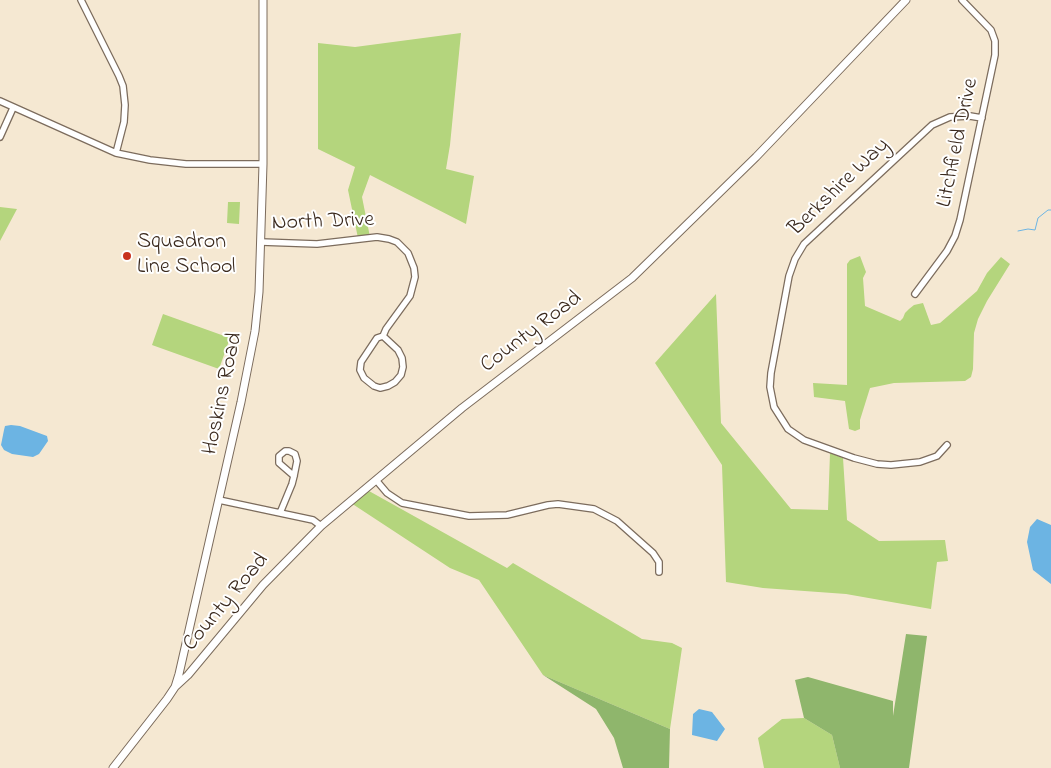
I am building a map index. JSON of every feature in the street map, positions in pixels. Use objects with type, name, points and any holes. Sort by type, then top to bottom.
[{"type":"street","points":[[81,0],[119,76],[122,86],[125,105],[124,122],[116,153]]},
{"type":"street","name":"Hoskins Road","points":[[113,768],[175,687],[219,500],[255,331],[259,292],[263,164],[263,0]]},
{"type":"street","name":"County Road","points":[[175,687],[188,675],[263,585],[321,526],[462,408],[638,272],[756,158],[906,0]]},
{"type":"street","name":"Litchfield Drive","points":[[916,294],[948,251],[955,236],[995,55],[995,41],[985,23],[962,0]]},
{"type":"street","points":[[0,101],[116,153],[150,160],[186,164],[263,164]]},
{"type":"street","points":[[0,137],[13,108]]},
{"type":"street","name":"Berkshire Way","points":[[947,445],[937,456],[920,462],[891,465],[877,464],[854,458],[804,440],[788,429],[774,407],[770,388],[771,373],[788,276],[804,244],[932,125],[950,117],[970,116],[982,118]]},
{"type":"street","name":"North Drive","points":[[261,242],[317,244],[377,237],[396,242],[408,253],[414,268],[415,277],[410,296],[386,329],[384,336]]},
{"type":"street","name":"North Drive","points":[[384,336],[398,350],[402,358],[403,367],[396,382],[380,388],[364,378],[360,370],[361,362],[377,338],[384,336]]},
{"type":"street","points":[[280,513],[294,476]]},
{"type":"street","points":[[376,480],[387,493],[402,503],[469,516],[507,515],[558,504],[594,509],[617,521],[653,553],[659,562],[659,572]]},
{"type":"street","points":[[219,500],[313,520],[321,526]]},
{"type":"green space","points":[[461,33],[446,169],[474,176],[466,224],[370,175],[362,197],[370,237],[358,238],[348,190],[355,167],[318,149],[318,43],[355,47]]},
{"type":"green space","points":[[228,202],[240,202],[239,224],[227,223]]},
{"type":"green space","points":[[0,207],[17,209],[0,241]]},
{"type":"green space","points":[[860,256],[866,272],[863,278],[865,306],[900,321],[905,313],[914,305],[923,303],[931,325],[940,323],[977,291],[987,273],[1001,257],[1010,264],[978,319],[974,333],[971,377],[965,381],[894,383],[870,388],[860,420],[860,429],[855,431],[849,429],[845,401],[814,397],[813,383],[847,385],[847,264],[850,260]]},
{"type":"green space","points":[[716,294],[721,423],[791,509],[828,510],[830,453],[843,458],[847,520],[879,541],[945,540],[948,561],[937,562],[931,609],[846,594],[763,588],[726,582],[722,465],[655,363]]},
{"type":"green space","points":[[163,314],[230,338],[219,369],[152,345]]},
{"type":"green space","points":[[369,491],[507,568],[513,563],[642,639],[672,643],[682,648],[670,729],[543,675],[479,580],[450,568],[351,503]]},
{"type":"green space","points":[[906,634],[927,636],[909,768],[840,768],[832,735],[804,718],[795,680],[808,677],[893,701],[893,716]]},
{"type":"green space","points":[[543,675],[670,729],[669,768],[623,768],[614,738],[596,709]]},
{"type":"green space","points":[[804,718],[832,735],[840,768],[764,768],[758,738],[782,719]]},
{"type":"water","points":[[5,426],[20,426],[47,436],[48,441],[39,454],[33,457],[12,454],[4,450],[1,445]]},
{"type":"water","points":[[1037,519],[1051,525],[1051,584],[1033,570],[1027,542],[1030,527]]},
{"type":"water","points":[[699,709],[712,712],[725,729],[717,741],[692,735],[693,714]]},
{"type":"waterway","points":[[1018,231],[1035,230],[1038,218],[1048,210],[1051,210]]},
{"type":"place","name":"Squadron Line School","points":[[127,256]]}]
